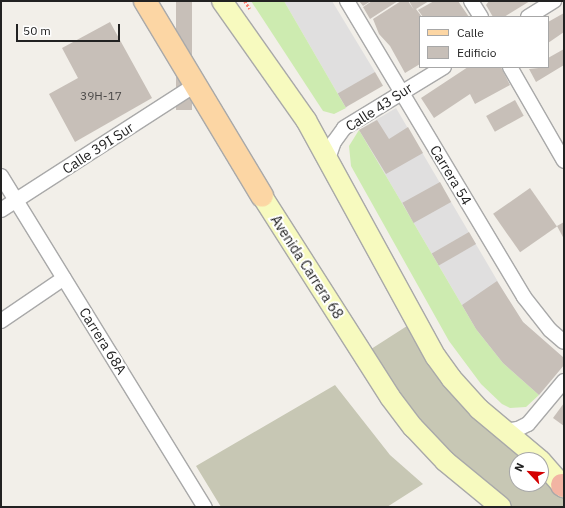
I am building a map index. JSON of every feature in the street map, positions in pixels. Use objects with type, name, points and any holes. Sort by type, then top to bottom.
[{"type":"main road","name":"Avenida Carrera 68","points":[[145,1],[262,196],[394,403],[445,461],[501,507]]},
{"type":"main road","points":[[222,1],[306,120],[436,357],[465,395],[531,452]]},
{"type":"main road","points":[[549,469],[563,486]]},
{"type":"street","name":"Carrera 54","points":[[347,1],[524,297],[550,330],[564,342]]},
{"type":"street","points":[[471,1],[480,16]]},
{"type":"street","points":[[530,16],[554,1]]},
{"type":"street","name":"Calle 43 Sur","points":[[328,159],[334,142],[344,128],[442,68]]},
{"type":"street","points":[[511,68],[564,162]]},
{"type":"street","name":"Calle 39I Sur","points":[[1,210],[195,85]]},
{"type":"street","name":"Carrera 68A","points":[[1,176],[205,507]]},
{"type":"street","points":[[1,321],[64,278]]},
{"type":"street","points":[[505,431],[518,429],[528,424],[564,381]]},
{"type":"shaded area","points":[[284,1],[332,1],[375,72],[346,108]]},
{"type":"shaded area","points":[[396,108],[523,322],[564,358],[564,365],[539,395],[503,363],[476,329],[359,130]]},
{"type":"shaded area","points":[[407,326],[427,358],[519,452],[509,452],[509,492],[549,492],[549,475],[564,481],[564,507],[507,507],[447,455],[368,351]]},
{"type":"shaded area","points":[[335,385],[390,455],[423,484],[387,507],[221,507],[196,466]]},
{"type":"green space","points":[[251,1],[284,1],[346,108],[334,114],[323,111]]},
{"type":"green space","points":[[359,130],[476,329],[503,363],[539,395],[526,407],[510,408],[502,404],[481,384],[449,341],[351,166],[349,146]]},
{"type":"building","points":[[176,1],[192,1],[192,110],[176,110]]},
{"type":"building","points":[[359,1],[371,1],[363,6]]},
{"type":"building","points":[[372,1],[398,1],[370,19],[363,7]]},
{"type":"building","points":[[401,1],[408,1],[414,10],[409,1],[429,1],[416,9],[421,16],[419,16],[419,65],[405,73],[390,46],[379,34],[373,19]]},
{"type":"building","points":[[434,1],[458,1],[468,16],[422,16],[418,10]]},
{"type":"building","points":[[489,1],[530,1],[506,16],[492,16],[486,5]]},
{"type":"building","points":[[564,13],[564,32],[549,42],[549,21]]},
{"type":"building","points":[[110,22],[152,98],[75,142],[49,94],[78,78],[62,48]]},
{"type":"building","points":[[564,49],[564,65],[536,82],[529,69],[549,68],[549,57]]},
{"type":"building","points":[[466,68],[502,68],[510,85],[475,104],[470,94],[434,118],[421,98]]},
{"type":"building","points":[[375,72],[383,86],[346,107],[338,94]]},
{"type":"building","points":[[515,100],[524,116],[495,132],[486,116]]},
{"type":"building","points":[[377,120],[389,139],[408,127],[423,153],[386,174],[359,130]]},
{"type":"building","points":[[440,182],[451,202],[414,223],[402,203]]},
{"type":"building","points":[[530,188],[557,227],[520,252],[493,214]]},
{"type":"building","points":[[564,222],[564,239],[557,226]]},
{"type":"building","points":[[469,232],[476,244],[439,266],[432,254]]},
{"type":"building","points":[[497,281],[523,322],[564,358],[564,365],[539,395],[503,363],[476,329],[462,305]]},
{"type":"building","points":[[564,403],[564,426],[553,418]]}]
